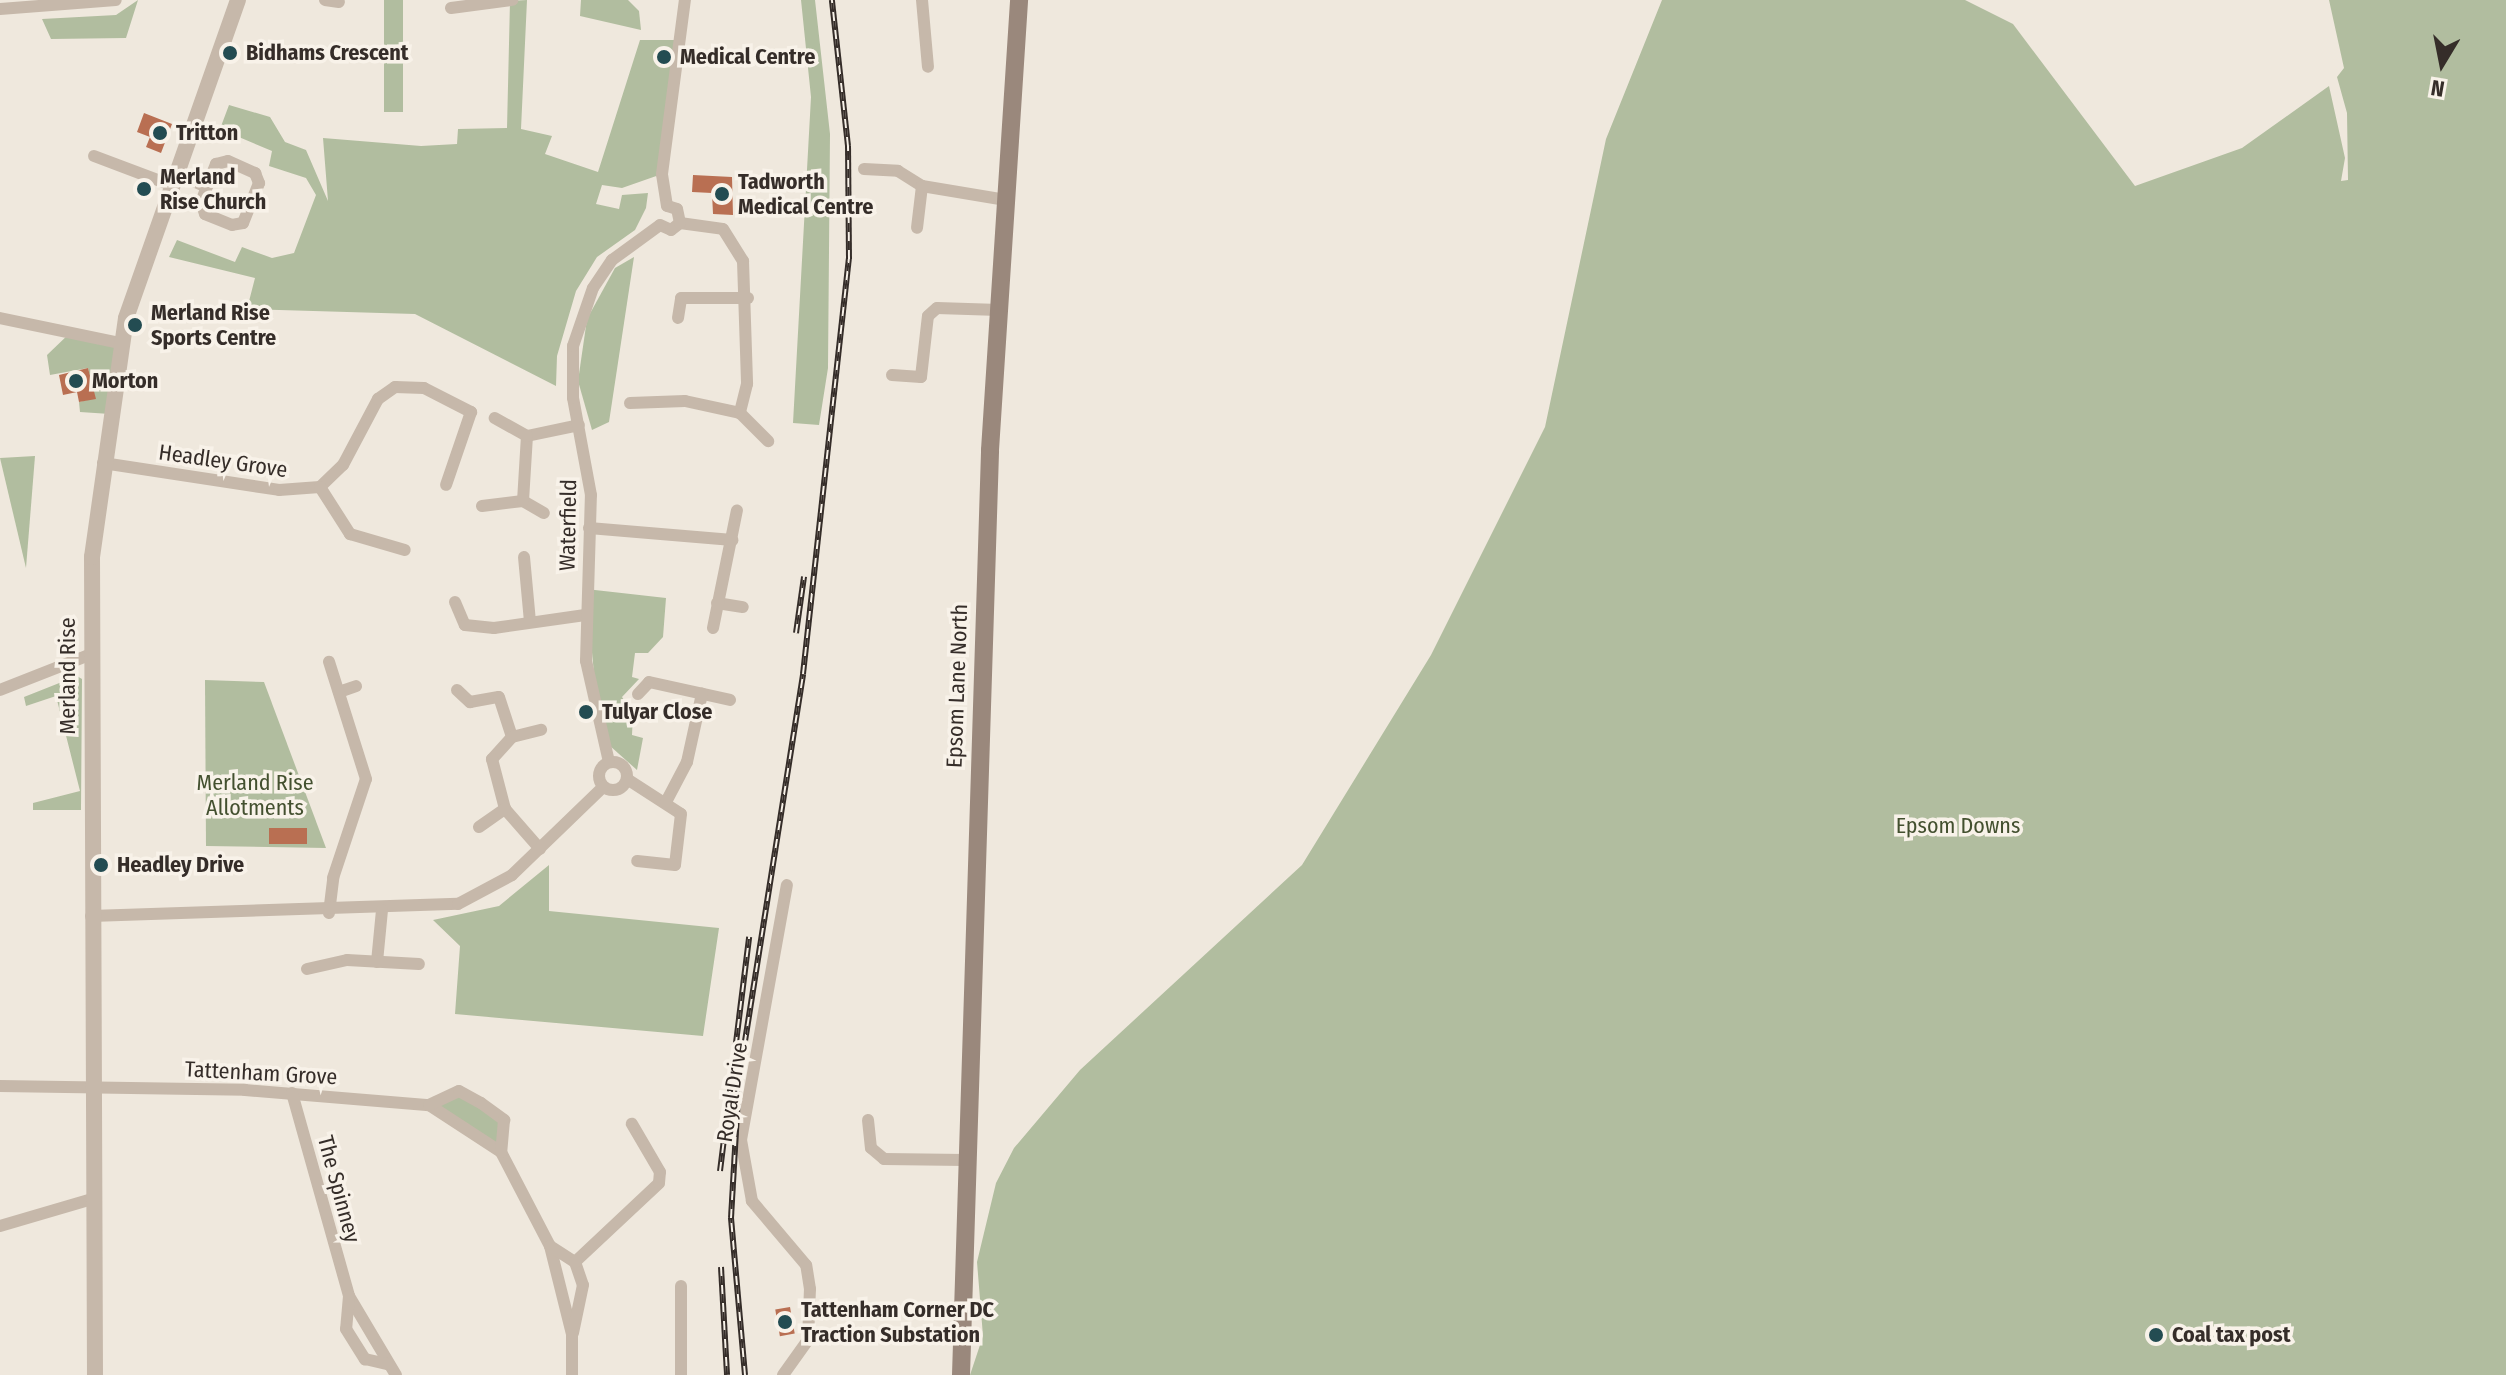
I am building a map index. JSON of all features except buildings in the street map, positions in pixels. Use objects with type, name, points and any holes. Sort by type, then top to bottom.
[{"type":"main road","name":"Epsom Lane North","points":[[961,1375],[965,1160],[999,310],[1019,0]]},
{"type":"street","points":[[0,9],[116,0]]},
{"type":"street","name":"Merland Rise","points":[[95,1375],[89,655],[103,463],[120,343],[171,178],[238,0]]},
{"type":"street","points":[[451,8],[512,0]]},
{"type":"street","points":[[667,206],[662,174],[685,0]]},
{"type":"street","points":[[922,0],[928,67]]},
{"type":"street","points":[[94,156],[207,187]]},
{"type":"street","points":[[228,161],[255,173],[259,183],[243,223],[232,225],[205,214],[201,202],[207,187],[216,164],[228,161]]},
{"type":"street","points":[[864,169],[898,171],[922,186],[1006,200]]},
{"type":"street","points":[[917,228],[922,186]]},
{"type":"street","points":[[667,206],[677,209],[680,223]]},
{"type":"street","points":[[667,206],[658,214],[660,225],[671,230],[680,223],[723,229],[743,261],[748,298],[740,413]]},
{"type":"street","name":"Waterfield","points":[[609,762],[593,712],[585,615],[589,461],[579,425],[571,373],[580,318],[612,260],[660,225]]},
{"type":"street","points":[[678,318],[681,298],[748,298]]},
{"type":"street","points":[[892,375],[921,377],[928,316],[937,308],[999,310]]},
{"type":"street","points":[[0,318],[120,343]]},
{"type":"street","points":[[405,550],[350,534],[320,487],[343,465],[378,399],[395,387],[424,388],[471,412],[446,485]]},
{"type":"street","points":[[630,403],[685,401],[740,413],[768,441]]},
{"type":"street","points":[[495,418],[527,436],[579,425]]},
{"type":"street","points":[[523,501],[527,436]]},
{"type":"street","name":"Headley Grove","points":[[103,463],[279,490],[320,487]]},
{"type":"street","points":[[482,506],[523,501],[544,513]]},
{"type":"street","points":[[713,628],[737,510]]},
{"type":"street","points":[[589,528],[732,540]]},
{"type":"street","points":[[524,557],[530,622]]},
{"type":"street","points":[[455,602],[465,625],[530,622],[585,615]]},
{"type":"street","points":[[717,603],[743,607]]},
{"type":"street","points":[[0,690],[89,655]]},
{"type":"street","points":[[329,662],[366,779],[333,878],[329,913]]},
{"type":"street","points":[[638,694],[649,682],[730,700]]},
{"type":"street","points":[[339,692],[356,686]]},
{"type":"street","points":[[457,690],[470,702],[499,697],[512,737]]},
{"type":"street","points":[[666,802],[687,762],[702,694]]},
{"type":"street","points":[[540,849],[505,809],[492,759],[512,737],[541,730]]},
{"type":"street","points":[[603,787],[598,774],[609,762],[624,767],[627,779],[681,814],[675,865],[637,861]]},
{"type":"street","points":[[603,787],[617,789],[627,779]]},
{"type":"street","points":[[91,916],[329,913],[458,904],[485,893],[540,849],[603,787]]},
{"type":"street","points":[[479,827],[505,809]]},
{"type":"street","name":"Royal Drive","points":[[783,1375],[808,1340],[810,1289],[806,1265],[752,1201],[741,1140],[787,885]]},
{"type":"street","points":[[377,962],[382,910]]},
{"type":"street","points":[[307,969],[377,962],[419,964]]},
{"type":"street","name":"Tattenham Grove","points":[[0,1086],[91,1084],[292,1093],[429,1105],[501,1152],[550,1246],[572,1334],[572,1375]]},
{"type":"street","name":"Tattenham Grove","points":[[429,1105],[459,1091],[481,1103],[504,1120],[501,1152]]},
{"type":"street","name":"The Spinney","points":[[292,1093],[349,1296],[346,1329],[365,1359],[386,1364],[396,1375]]},
{"type":"street","points":[[868,1120],[871,1148],[884,1159],[965,1160]]},
{"type":"street","points":[[575,1262],[659,1183],[660,1172],[632,1124]]},
{"type":"street","points":[[0,1226],[92,1199]]},
{"type":"street","name":"Tattenham Grove","points":[[550,1246],[575,1262],[583,1307],[572,1334]]},
{"type":"street","points":[[681,1286],[681,1375]]},
{"type":"green space","points":[[138,0],[126,38],[51,39],[42,19],[116,15]]},
{"type":"green space","points":[[384,0],[403,0],[403,112],[384,112]]},
{"type":"green space","points":[[527,0],[521,129],[552,136],[545,154],[598,172],[640,40],[680,40],[662,174],[622,188],[602,185],[596,204],[619,209],[622,195],[648,193],[646,208],[635,230],[597,257],[576,291],[557,356],[556,386],[415,314],[247,309],[255,278],[169,257],[177,240],[235,262],[242,247],[272,258],[294,253],[316,195],[306,178],[269,166],[272,151],[220,129],[229,105],[270,117],[285,142],[306,150],[328,201],[323,138],[421,146],[457,144],[458,129],[507,128],[510,1]]},
{"type":"green space","points":[[581,0],[628,0],[639,11],[641,30],[580,16]]},
{"type":"green space","points":[[801,0],[815,0],[830,134],[828,368],[819,425],[793,423],[811,97]]},
{"type":"green space","name":"Epsom Downs","points":[[1662,0],[1965,0],[2013,24],[2135,186],[2242,148],[2329,86],[2345,158],[2341,181],[2348,180],[2347,113],[2337,77],[2344,68],[2329,0],[2506,0],[2506,1375],[970,1375],[983,1336],[977,1262],[996,1183],[1014,1148],[1080,1070],[1302,865],[1431,655],[1545,427],[1606,139]]},
{"type":"green space","points":[[634,257],[609,422],[592,430],[578,381],[587,319],[615,268]]},
{"type":"green space","points":[[71,332],[120,343],[110,414],[80,412],[79,402],[95,398],[88,368],[50,375],[47,355]]},
{"type":"green space","points":[[35,456],[26,568],[0,458]]},
{"type":"green space","points":[[586,589],[666,598],[663,637],[648,653],[635,653],[632,677],[639,679],[622,697],[633,714],[632,735],[643,738],[637,770],[600,737]]},
{"type":"green space","points":[[77,676],[82,679],[81,810],[33,810],[33,803],[80,791],[56,696],[26,706],[24,697]]},
{"type":"green space","name":"Merland Rise Allotments","points":[[205,680],[264,682],[326,848],[206,846]]},
{"type":"green space","points":[[549,865],[549,911],[719,928],[703,1036],[455,1014],[460,946],[433,920],[499,906]]},
{"type":"green space","points":[[459,1091],[504,1120],[501,1152],[429,1105]]},
{"type":"railway","points":[[745,1375],[731,1218],[739,1079],[803,674],[849,259],[848,146],[832,0]]},
{"type":"railway","points":[[796,633],[804,577]]},
{"type":"railway","points":[[720,1171],[749,937]]},
{"type":"railway","points":[[721,1267],[727,1375]]},
{"type":"place","name":"Bidhams Crescent","points":[[230,53]]},
{"type":"place","name":"Medical Centre","points":[[664,57]]},
{"type":"place","name":"Tritton","points":[[160,133]]},
{"type":"place","name":"Merland Rise Church","points":[[144,189]]},
{"type":"place","name":"Tadworth Medical Centre","points":[[722,194]]},
{"type":"place","name":"Merland Rise Sports Centre","points":[[135,325]]},
{"type":"place","name":"Morton","points":[[76,381]]},
{"type":"place","name":"Tulyar Close","points":[[586,712]]},
{"type":"place","name":"Headley Drive","points":[[101,865]]},
{"type":"place","name":"Tattenham Corner DC Traction Substation","points":[[785,1322]]},
{"type":"place","name":"Coal tax post","points":[[2156,1335]]}]
